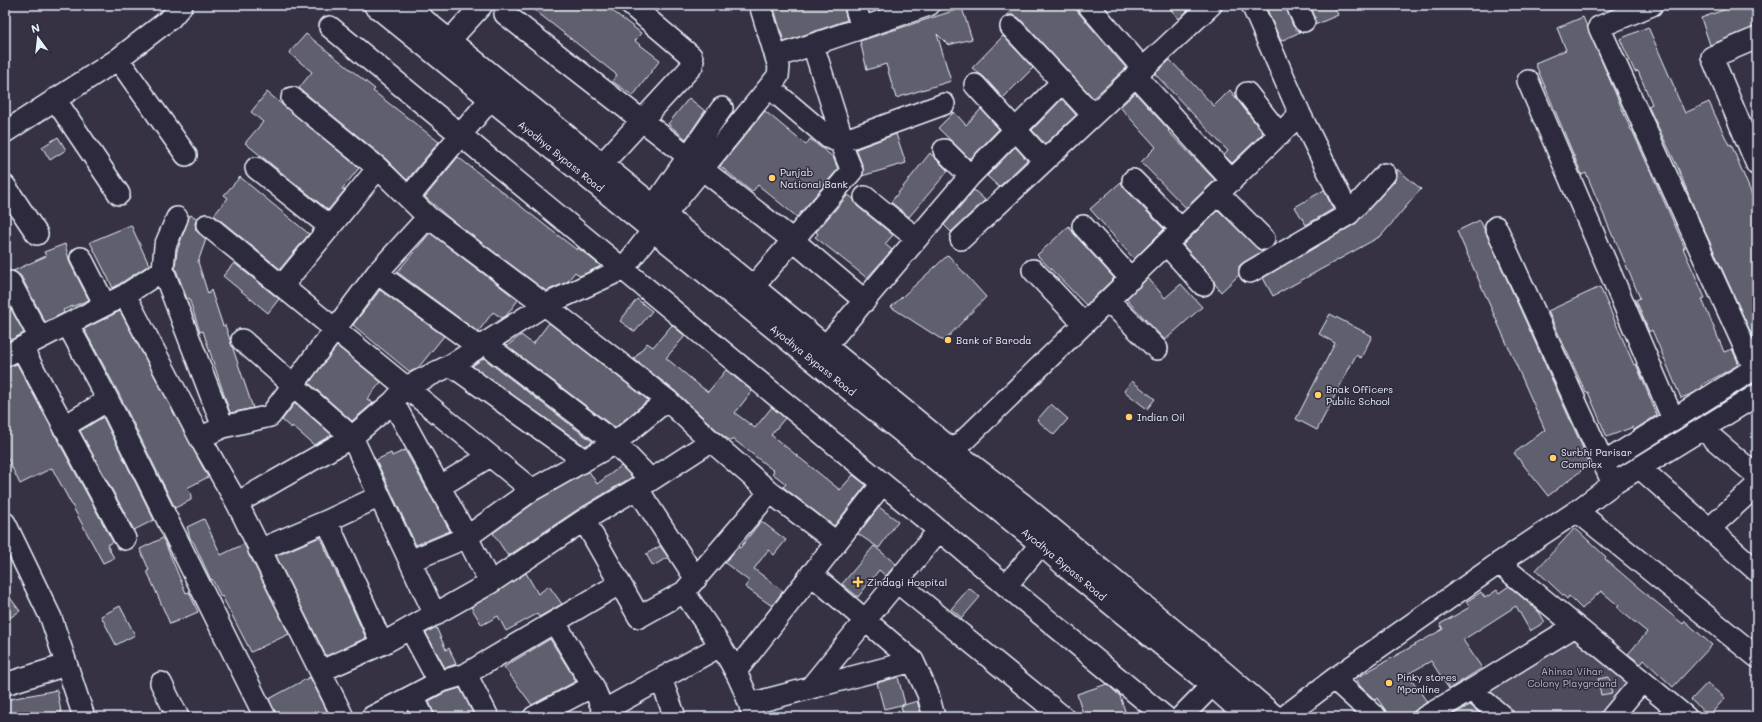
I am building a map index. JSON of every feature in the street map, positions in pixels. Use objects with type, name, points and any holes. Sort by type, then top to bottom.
[{"type":"main road","name":"Ayodhya Bypass Road","points":[[375,5],[602,164],[657,217],[1041,544],[1069,556]]},
{"type":"main road","name":"Ayodhya Bypass Road","points":[[405,5],[449,41],[496,91],[657,217],[753,287],[953,451],[1023,505],[1069,556],[1218,679],[1241,709],[1275,717]]},
{"type":"street","points":[[5,132],[118,59],[171,18],[182,5]]},
{"type":"street","points":[[449,41],[482,5]]},
{"type":"street","points":[[602,164],[692,66],[693,61],[691,56],[631,5]]},
{"type":"street","points":[[695,163],[770,88],[778,76],[779,67],[760,5]]},
{"type":"street","points":[[855,5],[862,28]]},
{"type":"street","points":[[776,57],[929,5]]},
{"type":"street","points":[[1088,5],[1264,239]]},
{"type":"street","points":[[961,239],[1211,5]]},
{"type":"street","points":[[1252,5],[1300,114],[1349,214]]},
{"type":"street","points":[[1604,463],[1756,368],[1599,27],[1652,5]]},
{"type":"street","points":[[505,14],[794,241],[865,301]]},
{"type":"street","points":[[330,27],[1165,717]]},
{"type":"street","points":[[1011,27],[1093,115]]},
{"type":"street","points":[[1757,38],[1712,57],[1757,165]]},
{"type":"street","points":[[753,287],[794,241],[852,171],[840,142],[840,132],[813,45]]},
{"type":"street","points":[[118,59],[186,155]]},
{"type":"street","points":[[1528,81],[1673,419]]},
{"type":"street","points":[[825,347],[970,176],[1062,82]]},
{"type":"street","points":[[975,85],[1044,161]]},
{"type":"street","points":[[770,88],[829,138],[840,142],[944,104]]},
{"type":"street","points":[[409,197],[461,136],[496,91]]},
{"type":"street","points":[[1247,94],[1280,135]]},
{"type":"street","points":[[292,98],[378,168],[428,217],[545,305],[667,400],[711,441],[770,492],[836,542]]},
{"type":"street","points":[[55,99],[119,194]]},
{"type":"street","points":[[237,503],[352,437],[400,395],[451,365],[486,349],[545,305],[623,270],[657,217],[695,163],[722,108]]},
{"type":"street","points":[[953,451],[1300,114]]},
{"type":"street","points":[[944,150],[970,176]]},
{"type":"street","points":[[256,168],[330,227]]},
{"type":"street","points":[[282,286],[378,168]]},
{"type":"street","points":[[1250,272],[1349,214],[1385,174]]},
{"type":"street","points":[[1133,180],[1181,229]]},
{"type":"street","points":[[5,186],[38,234]]},
{"type":"street","points":[[865,197],[916,238]]},
{"type":"street","points":[[200,438],[223,427],[270,416],[377,273],[428,217]]},
{"type":"street","points":[[177,218],[165,246],[163,270],[223,427]]},
{"type":"street","points":[[207,225],[334,329],[400,395],[490,456],[532,490]]},
{"type":"street","points":[[1084,226],[1131,279]]},
{"type":"street","points":[[1496,227],[1613,484]]},
{"type":"street","points":[[1166,244],[1203,285]]},
{"type":"street","points":[[81,258],[105,305]]},
{"type":"street","points":[[125,539],[63,427],[13,352],[125,295],[163,270]]},
{"type":"street","points":[[1033,270],[1084,324]]},
{"type":"street","points":[[377,273],[486,349],[615,443],[644,484],[690,586],[720,646],[736,671],[751,711],[810,688],[913,661]]},
{"type":"street","points":[[10,282],[40,338]]},
{"type":"street","points":[[125,295],[200,438],[237,503],[343,717]]},
{"type":"street","points":[[1108,301],[1157,349]]},
{"type":"street","points":[[68,325],[108,400],[265,717]]},
{"type":"street","points":[[242,340],[352,437],[435,615]]},
{"type":"street","points":[[451,365],[584,460]]},
{"type":"street","points":[[400,395],[439,486],[490,583]]},
{"type":"street","points":[[1284,717],[1334,678],[1499,562],[1577,511],[1613,484],[1757,395]]},
{"type":"street","points":[[63,427],[108,400]]},
{"type":"street","points":[[410,561],[467,537],[532,490],[615,443],[667,400]]},
{"type":"street","points":[[1702,429],[1757,476]]},
{"type":"street","points":[[321,672],[382,644],[490,583],[584,520],[711,441]]},
{"type":"street","points":[[439,486],[490,456]]},
{"type":"street","points":[[1640,468],[1757,571]]},
{"type":"street","points":[[736,671],[882,484]]},
{"type":"street","points":[[1709,529],[1757,485]]},
{"type":"street","points":[[584,520],[639,617],[690,586],[770,492]]},
{"type":"street","points":[[259,550],[327,521],[380,496]]},
{"type":"street","points":[[1577,511],[1757,657]]},
{"type":"street","points":[[327,521],[382,644]]},
{"type":"street","points":[[5,523],[51,618],[84,717]]},
{"type":"street","points":[[810,688],[939,530]]},
{"type":"street","points":[[1006,586],[1041,544]]},
{"type":"street","points":[[1499,562],[1686,717]]},
{"type":"street","points":[[811,574],[913,661],[928,694],[934,717]]},
{"type":"street","points":[[897,582],[1063,717]]},
{"type":"street","points":[[372,717],[439,682],[466,674],[619,584]]},
{"type":"street","points":[[555,623],[593,686],[604,714],[661,679],[720,646]]},
{"type":"street","points":[[1425,717],[1575,626]]},
{"type":"street","points":[[410,628],[439,682]]},
{"type":"street","points":[[5,684],[66,665]]},
{"type":"street","points":[[466,674],[488,717]]},
{"type":"street","points":[[1334,678],[1376,717]]},
{"type":"street","points":[[661,679],[675,717]]},
{"type":"street","points":[[1181,717],[1218,679]]},
{"type":"street","points":[[1612,717],[1642,681]]},
{"type":"street","points":[[161,683],[178,717]]},
{"type":"street","points":[[534,717],[593,686]]},
{"type":"street","points":[[1471,690],[1503,717]]},
{"type":"street","points":[[413,696],[423,717]]},
{"type":"green space","name":"Ahinsa Vihar Colony Playground","points":[[1575,625],[1640,682],[1610,717],[1506,717],[1473,690]]},
{"type":"building","points":[[528,5],[605,5],[641,33],[635,41],[660,60],[633,96],[612,81],[617,75]]},
{"type":"building","points":[[773,5],[843,5],[847,20],[784,42]]},
{"type":"building","points":[[1017,5],[1072,5],[1126,68],[1093,98],[1020,19],[1014,15],[1006,15]]},
{"type":"building","points":[[1167,5],[1193,5],[1179,19]]},
{"type":"building","points":[[1265,5],[1285,5],[1293,26],[1300,32],[1281,41]]},
{"type":"building","points":[[1310,5],[1334,5],[1338,15],[1315,25],[1315,17]]},
{"type":"building","points":[[1728,5],[1757,5],[1757,26],[1710,45],[1701,18],[1729,8]]},
{"type":"building","points":[[962,8],[972,39],[948,45],[937,34],[951,81],[896,98],[886,64],[867,70],[860,41]]},
{"type":"building","points":[[1583,17],[1631,130],[1685,248],[1683,248],[1705,298],[1702,299],[1724,352],[1732,349],[1738,362],[1738,365],[1702,385],[1703,387],[1694,393],[1681,398],[1652,330],[1649,332],[1636,300],[1640,298],[1586,173],[1582,175],[1535,63],[1566,50],[1557,28]]},
{"type":"building","points":[[1648,27],[1685,113],[1709,102],[1729,145],[1731,144],[1757,207],[1757,346],[1692,203],[1678,168],[1648,106],[1652,104],[1638,71],[1635,72],[1620,39]]},
{"type":"building","points":[[306,34],[375,89],[373,91],[439,142],[407,180],[386,159],[299,88],[312,72],[289,53]]},
{"type":"building","points":[[1003,36],[1033,68],[1003,98],[984,77],[972,68]]},
{"type":"building","points":[[1170,60],[1214,106],[1230,90],[1263,133],[1232,163],[1224,155],[1228,151],[1155,74]]},
{"type":"building","points":[[267,92],[359,168],[342,189],[345,190],[328,210],[245,143],[263,122],[251,112]]},
{"type":"building","points":[[1135,93],[1169,130],[1168,131],[1215,180],[1186,208],[1141,162],[1156,147],[1120,107]]},
{"type":"building","points":[[689,98],[705,111],[686,139],[668,124]]},
{"type":"building","points":[[1062,99],[1076,115],[1045,144],[1032,130]]},
{"type":"building","points":[[981,109],[999,129],[970,159],[938,128],[954,112],[966,125]]},
{"type":"building","points":[[765,111],[806,145],[810,139],[833,157],[838,169],[797,217],[758,185],[752,192],[720,166]]},
{"type":"building","points":[[896,134],[906,163],[862,176],[863,167],[856,149]]},
{"type":"building","points":[[58,137],[66,150],[50,160],[42,147]]},
{"type":"building","points":[[1015,147],[1027,160],[999,187],[987,176]]},
{"type":"building","points":[[930,153],[948,171],[909,217],[891,202]]},
{"type":"building","points":[[458,157],[577,250],[578,248],[601,266],[580,276],[575,272],[567,282],[546,291],[449,218],[425,197]]},
{"type":"building","points":[[1397,169],[1421,189],[1381,236],[1273,296],[1263,278],[1355,224],[1394,182],[1397,177]]},
{"type":"building","points":[[240,177],[309,234],[280,269],[214,215],[228,198],[224,195]]},
{"type":"building","points":[[1121,182],[1124,188],[1164,229],[1134,259],[1090,209]]},
{"type":"building","points":[[974,190],[985,200],[951,232],[944,225]]},
{"type":"building","points":[[1324,190],[1333,209],[1306,225],[1295,207]]},
{"type":"building","points":[[848,195],[854,199],[857,206],[893,235],[885,244],[892,250],[867,278],[815,237],[818,234],[816,232]]},
{"type":"building","points":[[1218,210],[1256,247],[1263,251],[1239,266],[1239,275],[1221,292],[1212,277],[1183,245]]},
{"type":"building","points":[[190,215],[197,218],[195,223],[196,230],[206,239],[198,262],[208,294],[211,290],[223,326],[225,325],[253,408],[230,413],[203,331],[200,332],[189,298],[187,299],[175,267],[177,251]]},
{"type":"building","points":[[1480,220],[1590,464],[1548,496],[1514,453],[1545,430],[1457,231]]},
{"type":"building","points":[[131,225],[149,265],[113,288],[90,242]]},
{"type":"building","points":[[1069,226],[1074,234],[1114,278],[1086,305],[1037,255]]},
{"type":"building","points":[[430,233],[518,300],[506,316],[502,318],[493,312],[478,332],[397,272]]},
{"type":"building","points":[[65,244],[70,263],[89,300],[63,310],[64,313],[45,322],[21,276],[13,271],[46,256],[44,252]]},
{"type":"building","points":[[948,255],[986,297],[944,341],[891,307]]},
{"type":"building","points":[[234,263],[279,299],[268,313],[223,276]]},
{"type":"building","points":[[1148,278],[1165,298],[1181,284],[1202,307],[1165,340],[1126,299]]},
{"type":"building","points":[[1600,287],[1634,365],[1636,364],[1657,415],[1634,430],[1633,427],[1607,437],[1588,392],[1586,393],[1548,311]]},
{"type":"building","points":[[380,290],[444,336],[418,368],[410,372],[353,325]]},
{"type":"building","points":[[5,298],[24,333],[5,343]]},
{"type":"building","points":[[637,299],[652,311],[635,332],[620,321]]},
{"type":"building","points":[[120,311],[208,477],[187,488],[191,495],[191,500],[175,508],[119,394],[84,329]]},
{"type":"building","points":[[1330,314],[1372,336],[1361,358],[1356,355],[1317,430],[1296,419],[1335,343],[1319,334]]},
{"type":"building","points":[[549,323],[648,400],[615,428],[507,346],[521,335],[533,344]]},
{"type":"building","points":[[672,325],[685,336],[666,358],[708,392],[726,370],[752,391],[735,413],[755,428],[772,407],[785,418],[771,435],[840,490],[853,475],[866,485],[834,526],[783,487],[786,484],[772,473],[774,471],[733,439],[731,441],[722,435],[675,391],[634,359],[647,343],[653,347]]},
{"type":"building","points":[[337,346],[381,382],[367,399],[373,403],[352,421],[309,383]]},
{"type":"building","points":[[484,358],[593,442],[585,446],[472,366]]},
{"type":"building","points":[[17,364],[113,542],[107,545],[114,558],[103,563],[52,468],[20,484],[5,453],[5,368]]},
{"type":"building","points":[[1132,381],[1155,399],[1147,409],[1124,391]]},
{"type":"building","points":[[295,403],[332,435],[314,445],[292,426],[291,428],[282,420]]},
{"type":"building","points":[[1051,404],[1068,419],[1054,435],[1037,420]]},
{"type":"building","points":[[103,417],[154,520],[134,530],[80,431]]},
{"type":"building","points":[[405,450],[450,531],[416,545],[376,460],[391,453],[392,456]]},
{"type":"building","points":[[621,466],[632,477],[577,510],[508,556],[493,533],[538,500],[589,471],[597,484]]},
{"type":"building","points":[[879,507],[898,521],[879,548],[858,534]]},
{"type":"building","points":[[204,519],[221,555],[244,544],[289,634],[251,652],[222,596],[221,597],[212,579],[211,580],[194,543],[190,538],[187,527]]},
{"type":"building","points":[[761,521],[786,540],[774,555],[768,550],[754,569],[783,591],[772,606],[745,587],[749,581],[725,563],[738,547],[740,548]]},
{"type":"building","points":[[1575,528],[1606,557],[1605,559],[1640,589],[1683,624],[1685,621],[1712,645],[1673,687],[1644,660],[1641,664],[1628,654],[1647,632],[1617,608],[1619,606],[1601,591],[1582,609],[1569,596],[1567,599],[1536,570]]},
{"type":"building","points":[[320,537],[366,638],[326,656],[276,556]]},
{"type":"building","points":[[163,538],[186,593],[189,592],[198,612],[170,624],[147,571],[149,570],[140,549]]},
{"type":"building","points":[[660,546],[668,557],[653,566],[646,554]]},
{"type":"building","points":[[874,546],[896,564],[886,576],[879,570],[858,597],[842,584]]},
{"type":"building","points":[[526,573],[538,594],[549,586],[562,604],[539,617],[537,614],[506,631],[498,616],[482,625],[471,607]]},
{"type":"building","points":[[1509,586],[1539,612],[1545,622],[1530,631],[1516,606],[1463,640],[1482,668],[1449,689],[1431,661],[1408,674],[1427,702],[1406,717],[1390,717],[1377,698],[1375,700],[1360,686],[1356,678],[1443,629],[1440,624],[1470,607],[1466,602],[1481,592],[1485,598],[1497,590],[1499,593]]},
{"type":"building","points":[[969,588],[980,597],[962,618],[951,609]]},
{"type":"building","points":[[5,591],[20,611],[5,621]]},
{"type":"building","points":[[120,606],[135,635],[116,645],[101,616]]},
{"type":"building","points":[[436,627],[446,650],[449,648],[456,664],[445,668],[426,633]]},
{"type":"building","points":[[550,639],[576,681],[532,705],[504,667]]},
{"type":"building","points":[[310,677],[330,717],[277,717],[269,699]]},
{"type":"building","points":[[898,677],[905,704],[884,709],[877,683]]},
{"type":"building","points":[[1609,677],[1612,693],[1601,695],[1598,679]]},
{"type":"building","points":[[1707,683],[1725,698],[1709,716],[1691,700]]},
{"type":"building","points":[[1107,684],[1120,696],[1127,717],[1084,717],[1077,694]]},
{"type":"building","points":[[460,688],[475,717],[435,717],[429,701],[444,693]]},
{"type":"building","points":[[57,690],[62,717],[7,717],[5,700]]},
{"type":"building","points":[[917,701],[922,717],[904,717],[901,706]]},
{"type":"building","points":[[1470,705],[1484,717],[1449,717]]},
{"type":"place","name":"Punjab National Bank","points":[[772,178]]},
{"type":"place","name":"Bank of Baroda","points":[[948,340]]},
{"type":"place","name":"Bnak Officers Public School","points":[[1318,395]]},
{"type":"place","name":"Indian Oil","points":[[1129,417]]},
{"type":"place","name":"Surbhi Parisar Complex","points":[[1553,458]]},
{"type":"place","name":"Zindagi Hospital","points":[[858,582]]},
{"type":"place","name":"Pinky stores Mponline","points":[[1389,683]]}]
